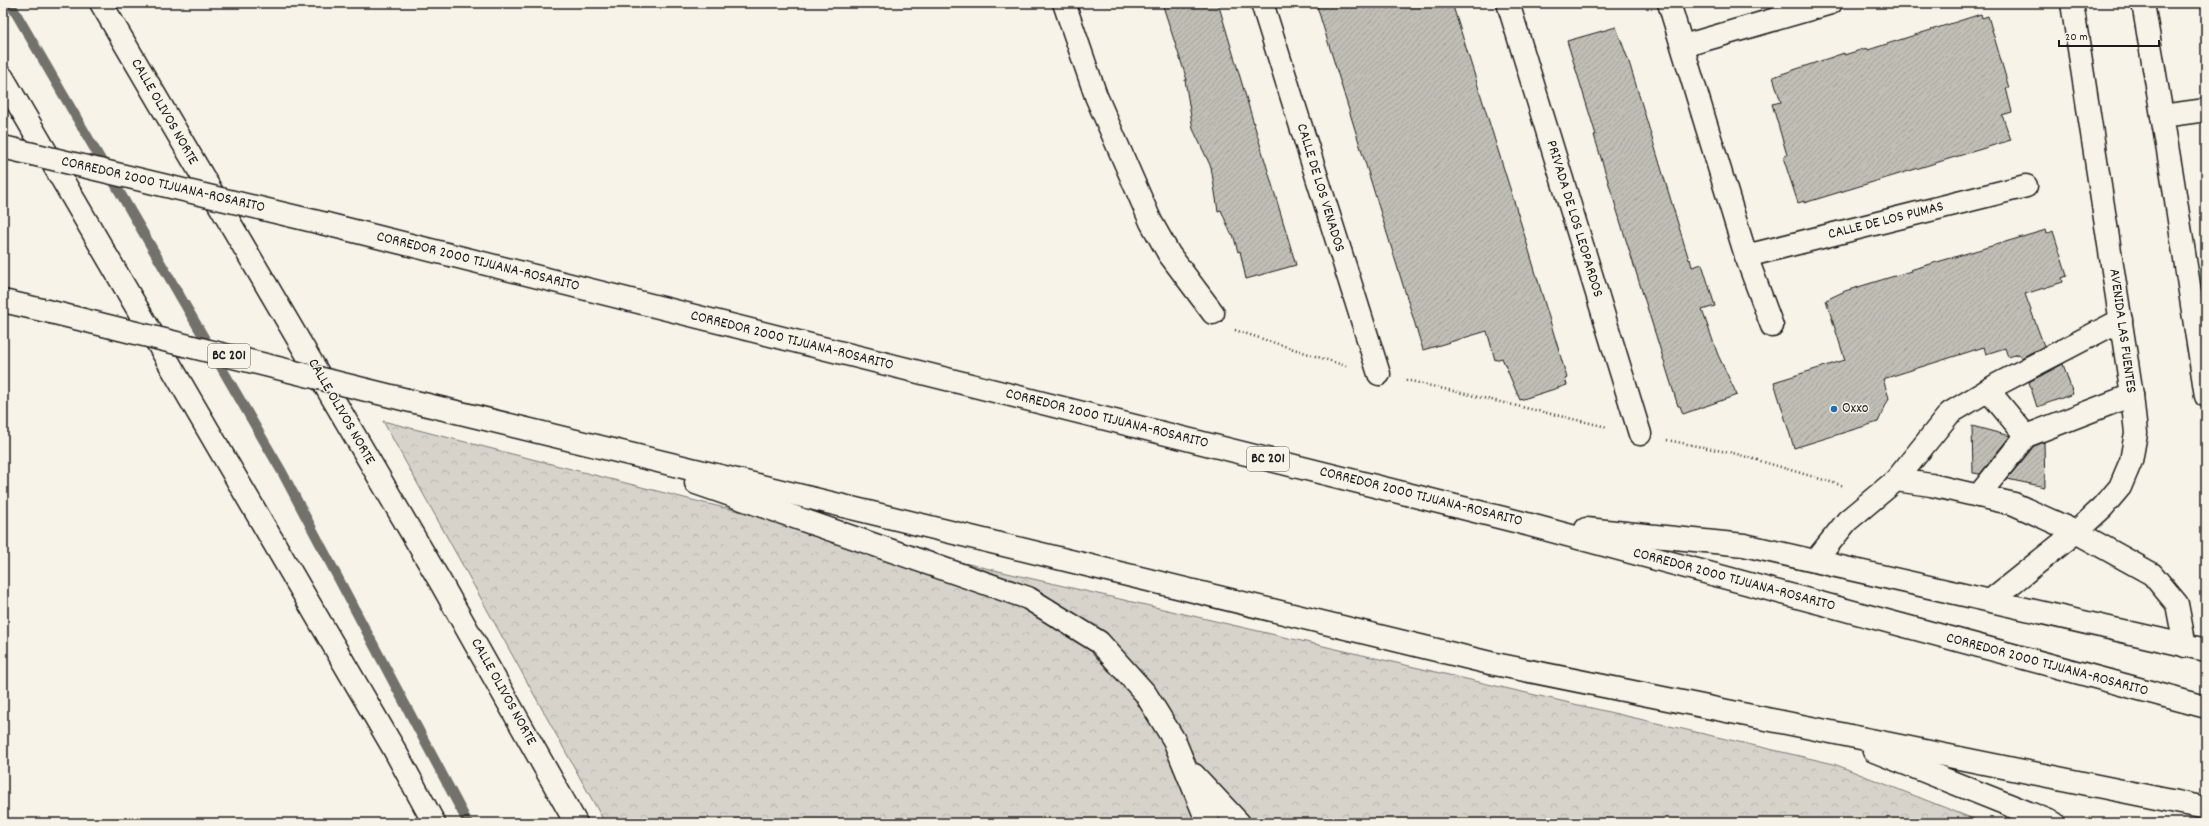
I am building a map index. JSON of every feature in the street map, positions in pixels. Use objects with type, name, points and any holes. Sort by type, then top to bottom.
[{"type":"main road","name":"CALLE OLIVOS NORTE","points":[[101,3],[437,576],[576,823]]},
{"type":"main road","points":[[1064,3],[1096,96],[1151,222],[1169,254],[1213,313]]},
{"type":"main road","name":"CALLE DE LOS VENADOS","points":[[1262,3],[1379,374]]},
{"type":"main road","name":"PRIVADA DE LOS LEOPARDOS","points":[[1508,3],[1640,434]]},
{"type":"main road","points":[[1669,3],[1746,256],[1772,326]]},
{"type":"main road","points":[[1682,46],[1831,3]]},
{"type":"main road","name":"AVENIDA LAS FUENTES","points":[[1991,600],[2076,532],[2103,507],[2120,487],[2131,461],[2136,433],[2121,320],[2072,3]]},
{"type":"main road","points":[[2142,3],[2162,116],[2206,396]]},
{"type":"main road","points":[[3,78],[390,742],[434,823]]},
{"type":"main road","points":[[2162,116],[2206,110]]},
{"type":"main road","name":"CORREDOR 2000 TIJUANA-ROSARITO","points":[[3,147],[326,224],[1519,522],[2206,707]]},
{"type":"main road","name":"CALLE DE LOS PUMAS","points":[[1746,256],[2026,186]]},
{"type":"main road","name":"BC 201","points":[[3,301],[1490,663],[2206,808]]},
{"type":"main road","points":[[1815,561],[1847,521],[1896,480],[1950,413],[1988,390],[2121,320]]},
{"type":"main road","points":[[1988,390],[2026,436]]},
{"type":"main road","points":[[1978,496],[2026,436],[2132,395]]},
{"type":"main road","points":[[572,440],[1028,598],[1099,642],[1127,671],[1145,693],[1174,740],[1186,766],[1208,823]]},
{"type":"main road","points":[[1896,480],[1931,484],[2014,504],[2076,532],[2152,574],[2177,604],[2196,648]]},
{"type":"main road","points":[[1519,522],[1744,545],[1991,600],[2196,648]]},
{"type":"main road","points":[[1822,730],[2054,823]]},
{"type":"main road","points":[[1186,766],[1239,823]]},
{"type":"path","points":[[1213,313],[1230,329],[1338,364],[1640,434],[1737,454],[1877,495]]},
{"type":"green space","points":[[383,421],[704,503],[1834,764],[1984,823],[605,823]]},
{"type":"building","points":[[1162,3],[1218,3],[1296,265],[1246,279],[1240,251],[1238,252],[1233,234],[1231,234],[1221,210],[1218,211],[1211,167],[1193,129],[1185,80],[1187,80]]},
{"type":"building","points":[[1316,3],[1452,3],[1522,227],[1567,378],[1565,379],[1567,385],[1520,400],[1502,358],[1495,360],[1487,331],[1423,350]]},
{"type":"building","points":[[1981,14],[1982,18],[1988,16],[2009,88],[2006,88],[2012,112],[2002,115],[2011,140],[1804,203],[1804,201],[1798,203],[1783,157],[1787,155],[1772,104],[1781,102],[1773,77],[1844,53],[1844,55],[1867,48],[1868,50]]},
{"type":"building","points":[[1616,27],[1629,62],[1689,260],[1690,259],[1692,267],[1702,264],[1715,306],[1702,310],[1718,355],[1737,395],[1683,414],[1680,406],[1678,406],[1626,240],[1567,41]]},
{"type":"building","points":[[2046,230],[2047,234],[2053,231],[2067,276],[2062,278],[2063,282],[2025,294],[2044,346],[2021,358],[2019,354],[2008,357],[2005,348],[1986,354],[1984,347],[1883,379],[1889,398],[1878,422],[1794,448],[1774,382],[1845,360],[1826,300],[1845,291],[1911,271],[1910,270]]},
{"type":"building","points":[[2063,364],[2073,394],[2037,407],[2029,382]]},
{"type":"building","points":[[1972,426],[2010,436],[1980,474],[1973,473]]},
{"type":"building","points":[[2044,442],[2045,487],[2007,479],[2034,446]]},
{"type":"waterway","points":[[10,3],[282,472],[468,823]]},
{"type":"place","name":"Oxxo","points":[[1834,409]]}]
